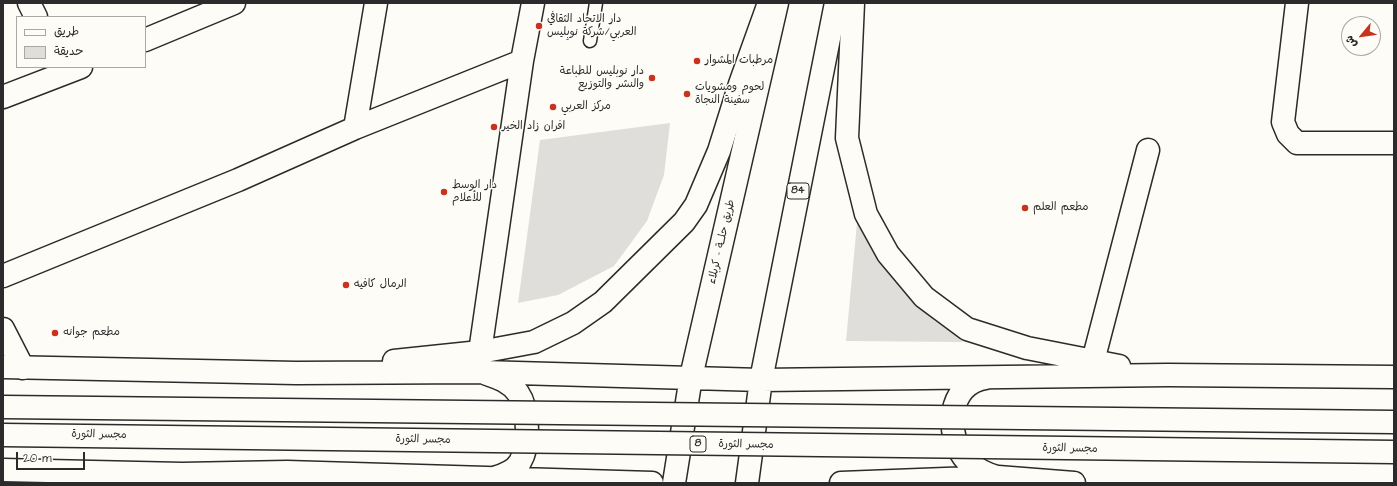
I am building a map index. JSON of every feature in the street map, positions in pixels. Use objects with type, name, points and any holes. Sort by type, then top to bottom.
[{"type":"main road","points":[[29,3],[36,16]]},
{"type":"main road","points":[[146,40],[234,3]]},
{"type":"main road","points":[[355,128],[376,3]]},
{"type":"main road","points":[[481,362],[522,61],[533,3]]},
{"type":"main road","points":[[481,362],[534,342],[573,323],[603,302],[684,222],[696,205],[719,151],[740,84],[769,3]]},
{"type":"main road","name":"طريق حلــة - كربلاء","points":[[674,483],[691,377],[777,3]]},
{"type":"main road","name":"84","points":[[747,483],[761,380],[836,3]]},
{"type":"main road","points":[[853,3],[847,138],[866,214],[888,254],[924,297],[968,329],[1027,348],[1168,375]]},
{"type":"main road","points":[[1297,3],[1283,122],[1288,134],[1297,143],[1394,143]]},
{"type":"main road","points":[[3,276],[238,180],[355,128],[522,61]]},
{"type":"main road","points":[[3,98],[69,69]]},
{"type":"main road","points":[[1093,361],[1148,150]]},
{"type":"main road","points":[[3,329],[13,367],[296,374],[427,357],[691,377],[761,380],[1168,375],[1394,377]]},
{"type":"main road","points":[[481,362],[512,386],[519,394],[527,423],[527,438],[520,464],[507,474],[493,478]]},
{"type":"main road","points":[[997,377],[981,379],[969,383],[960,394],[955,405],[952,428],[960,451],[967,460],[986,474],[998,478]]},
{"type":"main road","points":[[3,407],[1394,422]]},
{"type":"main road","name":"مجسر الثورة","points":[[3,434],[296,437],[506,442],[1394,452]]},
{"type":"main road","points":[[3,470],[182,479],[287,472],[652,483]]},
{"type":"main road","points":[[287,472],[337,483]]},
{"type":"main road","points":[[841,483],[998,478],[1074,483]]},
{"type":"lane","points":[[590,41],[596,3]]},
{"type":"green space","points":[[670,123],[664,175],[647,221],[614,266],[558,295],[518,303],[540,140]]},
{"type":"green space","points":[[857,223],[882,256],[900,286],[930,317],[963,342],[846,341]]},
{"type":"place","name":"دار الاتحاد الثقافي العربي/شركة نوبِليس","points":[[539,26]]},
{"type":"place","name":"مرطبات المشوار","points":[[697,61]]},
{"type":"place","name":"دار نوبليس للطباعة والنشر والتوزيع","points":[[652,78]]},
{"type":"place","name":"لحوم ومشويات سفينة النجاة","points":[[687,94]]},
{"type":"place","name":"مركز العربي","points":[[553,107]]},
{"type":"place","name":"افران زاد الخير","points":[[494,127]]},
{"type":"place","name":"دار الوسط للأعلام","points":[[444,192]]},
{"type":"place","name":"مطعم العلم","points":[[1025,208]]},
{"type":"place","name":"الرمال كافيه","points":[[346,285]]},
{"type":"place","name":"مطعم جوانه","points":[[55,333]]}]
